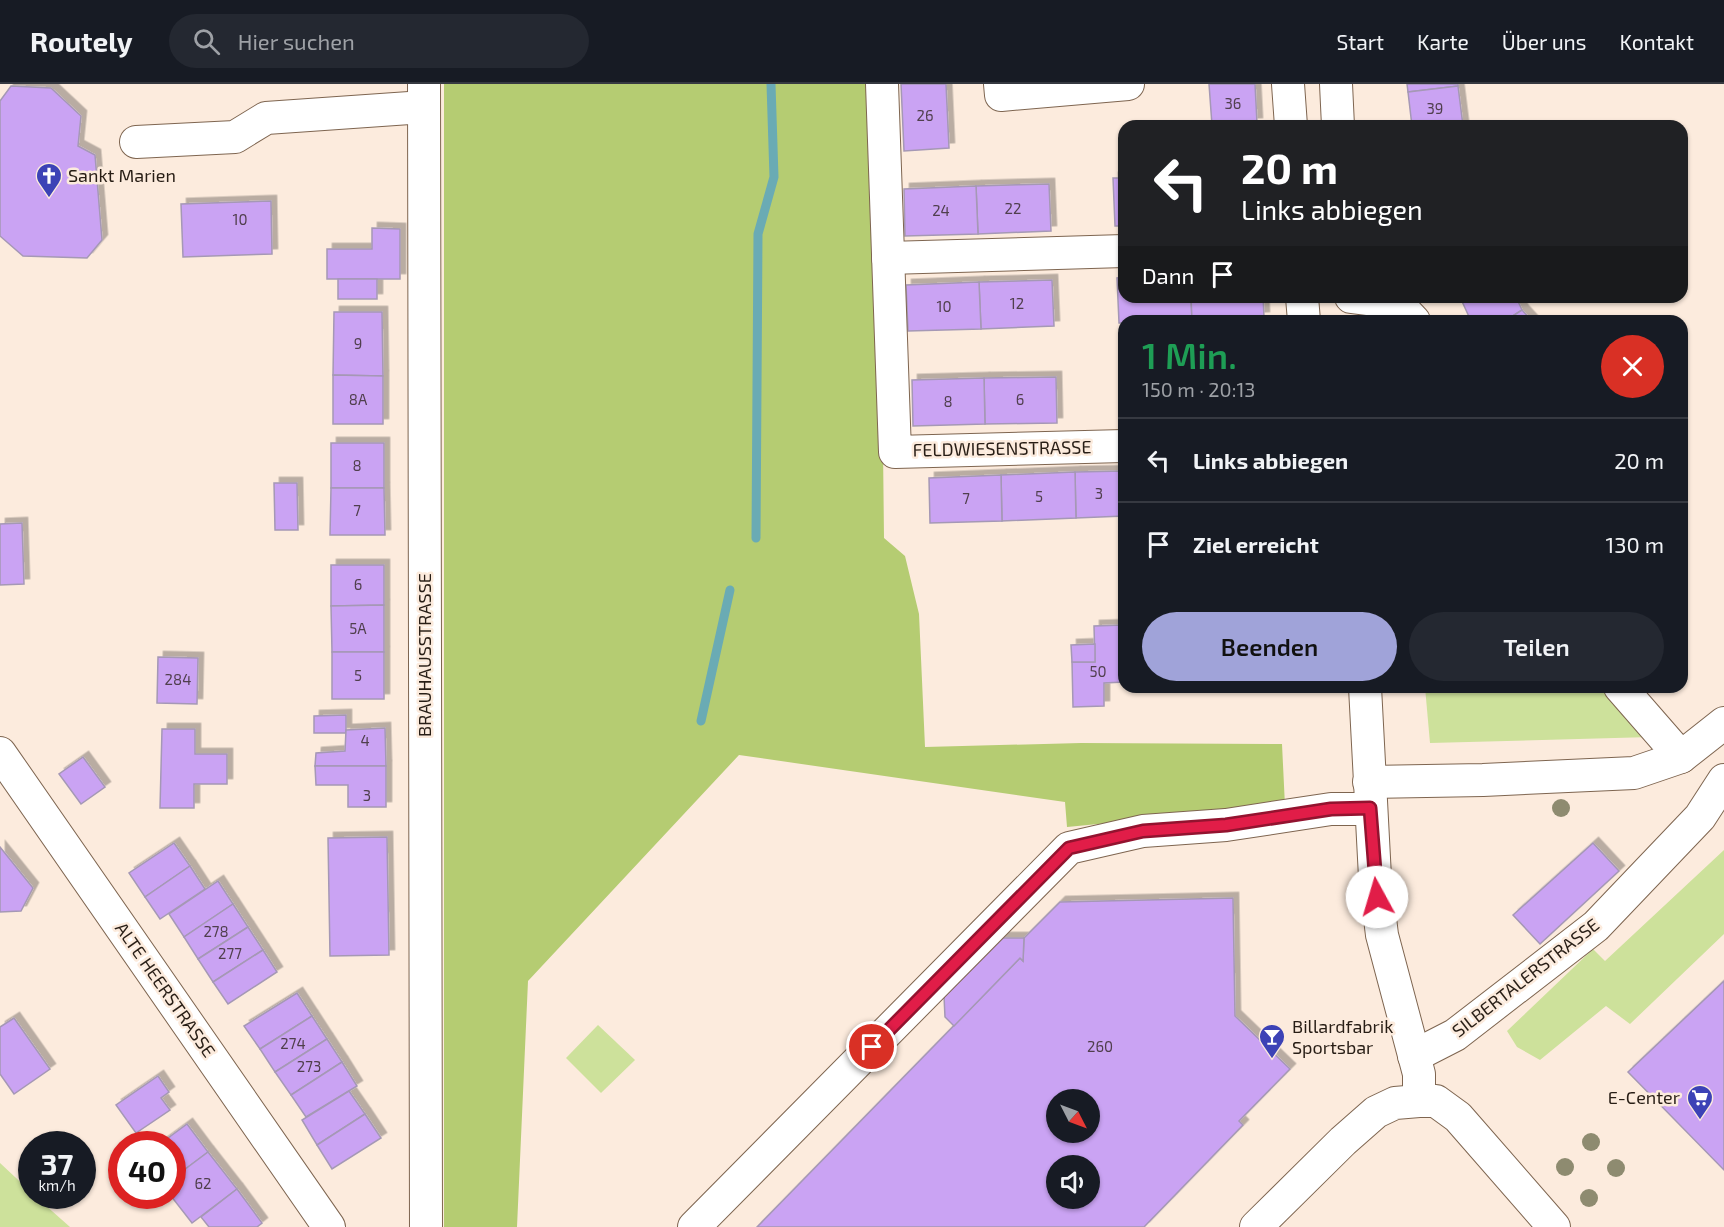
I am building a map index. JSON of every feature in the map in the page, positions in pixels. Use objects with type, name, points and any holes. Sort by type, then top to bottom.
[{"type":"street","name":"FELDWIESENSTRASSE","points":[[882,84],[895,452],[1118,446]]},
{"type":"street","points":[[1000,84],[1001,94],[1128,84]]},
{"type":"street","points":[[1288,84],[1291,120]]},
{"type":"street","points":[[1336,84],[1338,120]]},
{"type":"street","points":[[136,142],[235,137],[266,118],[424,96]]},
{"type":"street","name":"BRAUHAUSSTRASSE","points":[[424,96],[426,1227]]},
{"type":"street","points":[[888,258],[1118,251]]},
{"type":"street","points":[[1397,303],[1408,315]]},
{"type":"street","points":[[1365,693],[1369,795],[1382,935],[1419,1074],[1419,1101]]},
{"type":"street","points":[[1625,693],[1681,757]]},
{"type":"street","points":[[694,1227],[1069,848],[1143,831],[1226,825],[1331,809],[1369,795],[1483,780],[1634,773],[1681,757],[1724,723]]},
{"type":"street","name":"ALTE HEERSTRASSE","points":[[0,753],[329,1227]]},
{"type":"street","name":"SILBERTALERSTRASSE","points":[[1414,1056],[1455,1035],[1596,926],[1700,817],[1724,780]]},
{"type":"street","points":[[1256,1227],[1343,1141],[1377,1112],[1395,1103],[1419,1101],[1436,1101],[1458,1117],[1554,1227]]},
{"type":"green space","points":[[444,84],[879,84],[884,538],[905,556],[919,614],[925,747],[1081,743],[1282,744],[1285,806],[1067,827],[1065,802],[739,755],[528,981],[517,1227],[444,1227]]},
{"type":"green space","points":[[1426,693],[1607,693],[1651,737],[1430,743]]},
{"type":"green space","points":[[1724,850],[1724,934],[1630,1024],[1606,1006],[1540,1060],[1517,1047],[1507,1031],[1593,949],[1605,961]]},
{"type":"green space","points":[[598,1025],[635,1060],[601,1093],[566,1058]]},
{"type":"green space","points":[[0,1163],[18,1180],[18,1209],[50,1209],[70,1227],[0,1227]]},
{"type":"building","points":[[901,84],[946,84],[949,148],[904,151]]},
{"type":"building","points":[[1209,84],[1255,84],[1257,120],[1212,120]]},
{"type":"building","points":[[1407,84],[1458,84],[1458,86],[1408,92]]},
{"type":"building","name":"Sankt Marien","points":[[11,86],[51,88],[81,116],[78,146],[95,155],[102,240],[87,258],[23,256],[0,236],[0,101]]},
{"type":"building","points":[[1458,86],[1462,120],[1411,120],[1408,92]]},
{"type":"building","points":[[1113,178],[1118,178],[1118,226],[1115,226]]},
{"type":"building","points":[[1049,184],[1051,231],[978,234],[976,186]]},
{"type":"building","points":[[976,186],[978,234],[905,236],[904,189]]},
{"type":"building","points":[[271,201],[272,254],[183,257],[181,204]]},
{"type":"building","points":[[372,228],[400,229],[400,279],[327,279],[327,249],[372,249]]},
{"type":"building","points":[[338,279],[377,279],[377,299],[338,299]]},
{"type":"building","points":[[1052,280],[1054,326],[981,329],[979,282]]},
{"type":"building","points":[[979,282],[981,329],[908,331],[906,285]]},
{"type":"building","points":[[1118,303],[1191,303],[1192,315],[1119,315]]},
{"type":"building","points":[[1191,303],[1263,303],[1264,315],[1192,315]]},
{"type":"building","points":[[1463,303],[1519,303],[1522,310],[1514,315],[1468,315]]},
{"type":"building","points":[[1522,310],[1527,315],[1514,315]]},
{"type":"building","points":[[334,312],[382,312],[383,376],[333,375]]},
{"type":"building","points":[[333,375],[383,376],[383,424],[333,424]]},
{"type":"building","points":[[1056,377],[1057,423],[985,424],[984,378]]},
{"type":"building","points":[[984,378],[985,424],[913,426],[912,380]]},
{"type":"building","points":[[331,443],[384,443],[384,488],[331,488]]},
{"type":"building","points":[[1118,471],[1118,516],[1076,518],[1075,472]]},
{"type":"building","points":[[1075,472],[1076,518],[1002,521],[1001,475]]},
{"type":"building","points":[[1001,475],[1002,521],[930,523],[929,478]]},
{"type":"building","points":[[274,483],[297,483],[298,530],[275,530]]},
{"type":"building","points":[[331,488],[384,488],[385,535],[330,535]]},
{"type":"building","points":[[22,523],[24,584],[0,585],[0,524]]},
{"type":"building","points":[[331,565],[384,565],[384,605],[331,606]]},
{"type":"building","points":[[384,605],[384,652],[332,652],[331,606]]},
{"type":"building","points":[[1118,625],[1118,682],[1104,683],[1104,706],[1073,707],[1072,662],[1095,662],[1094,626]]},
{"type":"building","points":[[1095,644],[1095,662],[1072,662],[1071,645]]},
{"type":"building","points":[[332,652],[384,652],[384,699],[332,699]]},
{"type":"building","points":[[158,657],[198,658],[197,704],[157,703]]},
{"type":"building","points":[[346,715],[346,733],[314,733],[314,716]]},
{"type":"building","points":[[385,728],[386,766],[315,766],[316,753],[345,751],[346,730]]},
{"type":"building","points":[[162,729],[195,729],[195,754],[227,754],[227,784],[194,784],[194,808],[160,808]]},
{"type":"building","points":[[83,757],[105,787],[81,804],[59,774]]},
{"type":"building","points":[[315,766],[386,766],[386,807],[348,807],[348,785],[316,785]]},
{"type":"building","points":[[387,837],[389,955],[330,956],[328,838]]},
{"type":"building","points":[[174,843],[190,866],[145,897],[129,873]]},
{"type":"building","points":[[1593,843],[1619,871],[1540,944],[1513,915]]},
{"type":"building","points":[[0,847],[33,888],[21,911],[0,912]]},
{"type":"building","points":[[190,866],[205,889],[160,919],[145,897]]},
{"type":"building","points":[[218,881],[233,904],[184,937],[169,914]]},
{"type":"building","points":[[1233,898],[1235,1016],[1290,1069],[1239,1121],[1243,1125],[1144,1227],[757,1227],[1020,958],[1023,961],[1024,938],[1060,902]]},
{"type":"building","points":[[233,904],[248,927],[198,959],[184,937]]},
{"type":"building","points":[[248,927],[263,950],[213,982],[198,959]]},
{"type":"building","points":[[1003,938],[1024,938],[1023,961],[1020,958],[954,1026],[945,1017],[944,996]]},
{"type":"building","points":[[263,950],[277,972],[228,1004],[213,982]]},
{"type":"building","name":"E-Center","points":[[1724,981],[1724,1170],[1628,1072]]},
{"type":"building","points":[[297,993],[312,1016],[260,1049],[244,1026]]},
{"type":"building","points":[[312,1016],[327,1039],[275,1072],[260,1049]]},
{"type":"building","points":[[14,1018],[50,1069],[14,1094],[0,1074],[0,1027]]},
{"type":"building","points":[[327,1039],[342,1062],[291,1095],[275,1072]]},
{"type":"building","points":[[342,1062],[357,1086],[306,1117],[291,1095]]},
{"type":"building","points":[[158,1076],[169,1092],[161,1098],[170,1110],[139,1131],[135,1131],[116,1105]]},
{"type":"building","points":[[349,1091],[365,1114],[317,1145],[302,1120]]},
{"type":"building","points":[[365,1114],[381,1138],[332,1169],[317,1145]]},
{"type":"building","points":[[187,1124],[208,1152],[186,1168],[186,1131],[178,1131]]},
{"type":"building","points":[[208,1152],[237,1189],[192,1223],[181,1209],[186,1209],[186,1168]]},
{"type":"building","points":[[237,1189],[262,1223],[257,1227],[209,1227],[201,1217]]},
{"type":"waterway","points":[[756,538],[758,234],[774,177],[771,84]]},
{"type":"waterway","points":[[701,721],[730,590]]},
{"type":"place","name":"Sankt Marien","points":[[49,199]]},
{"type":"place","name":"Billardfabrik Sportsbar","points":[[1272,1060]]},
{"type":"place","name":"E-Center","points":[[1700,1121]]},
{"type":"route","points":[[872,1047],[1069,848],[1143,831],[1226,825],[1331,809],[1370,808],[1377,897]]}]
